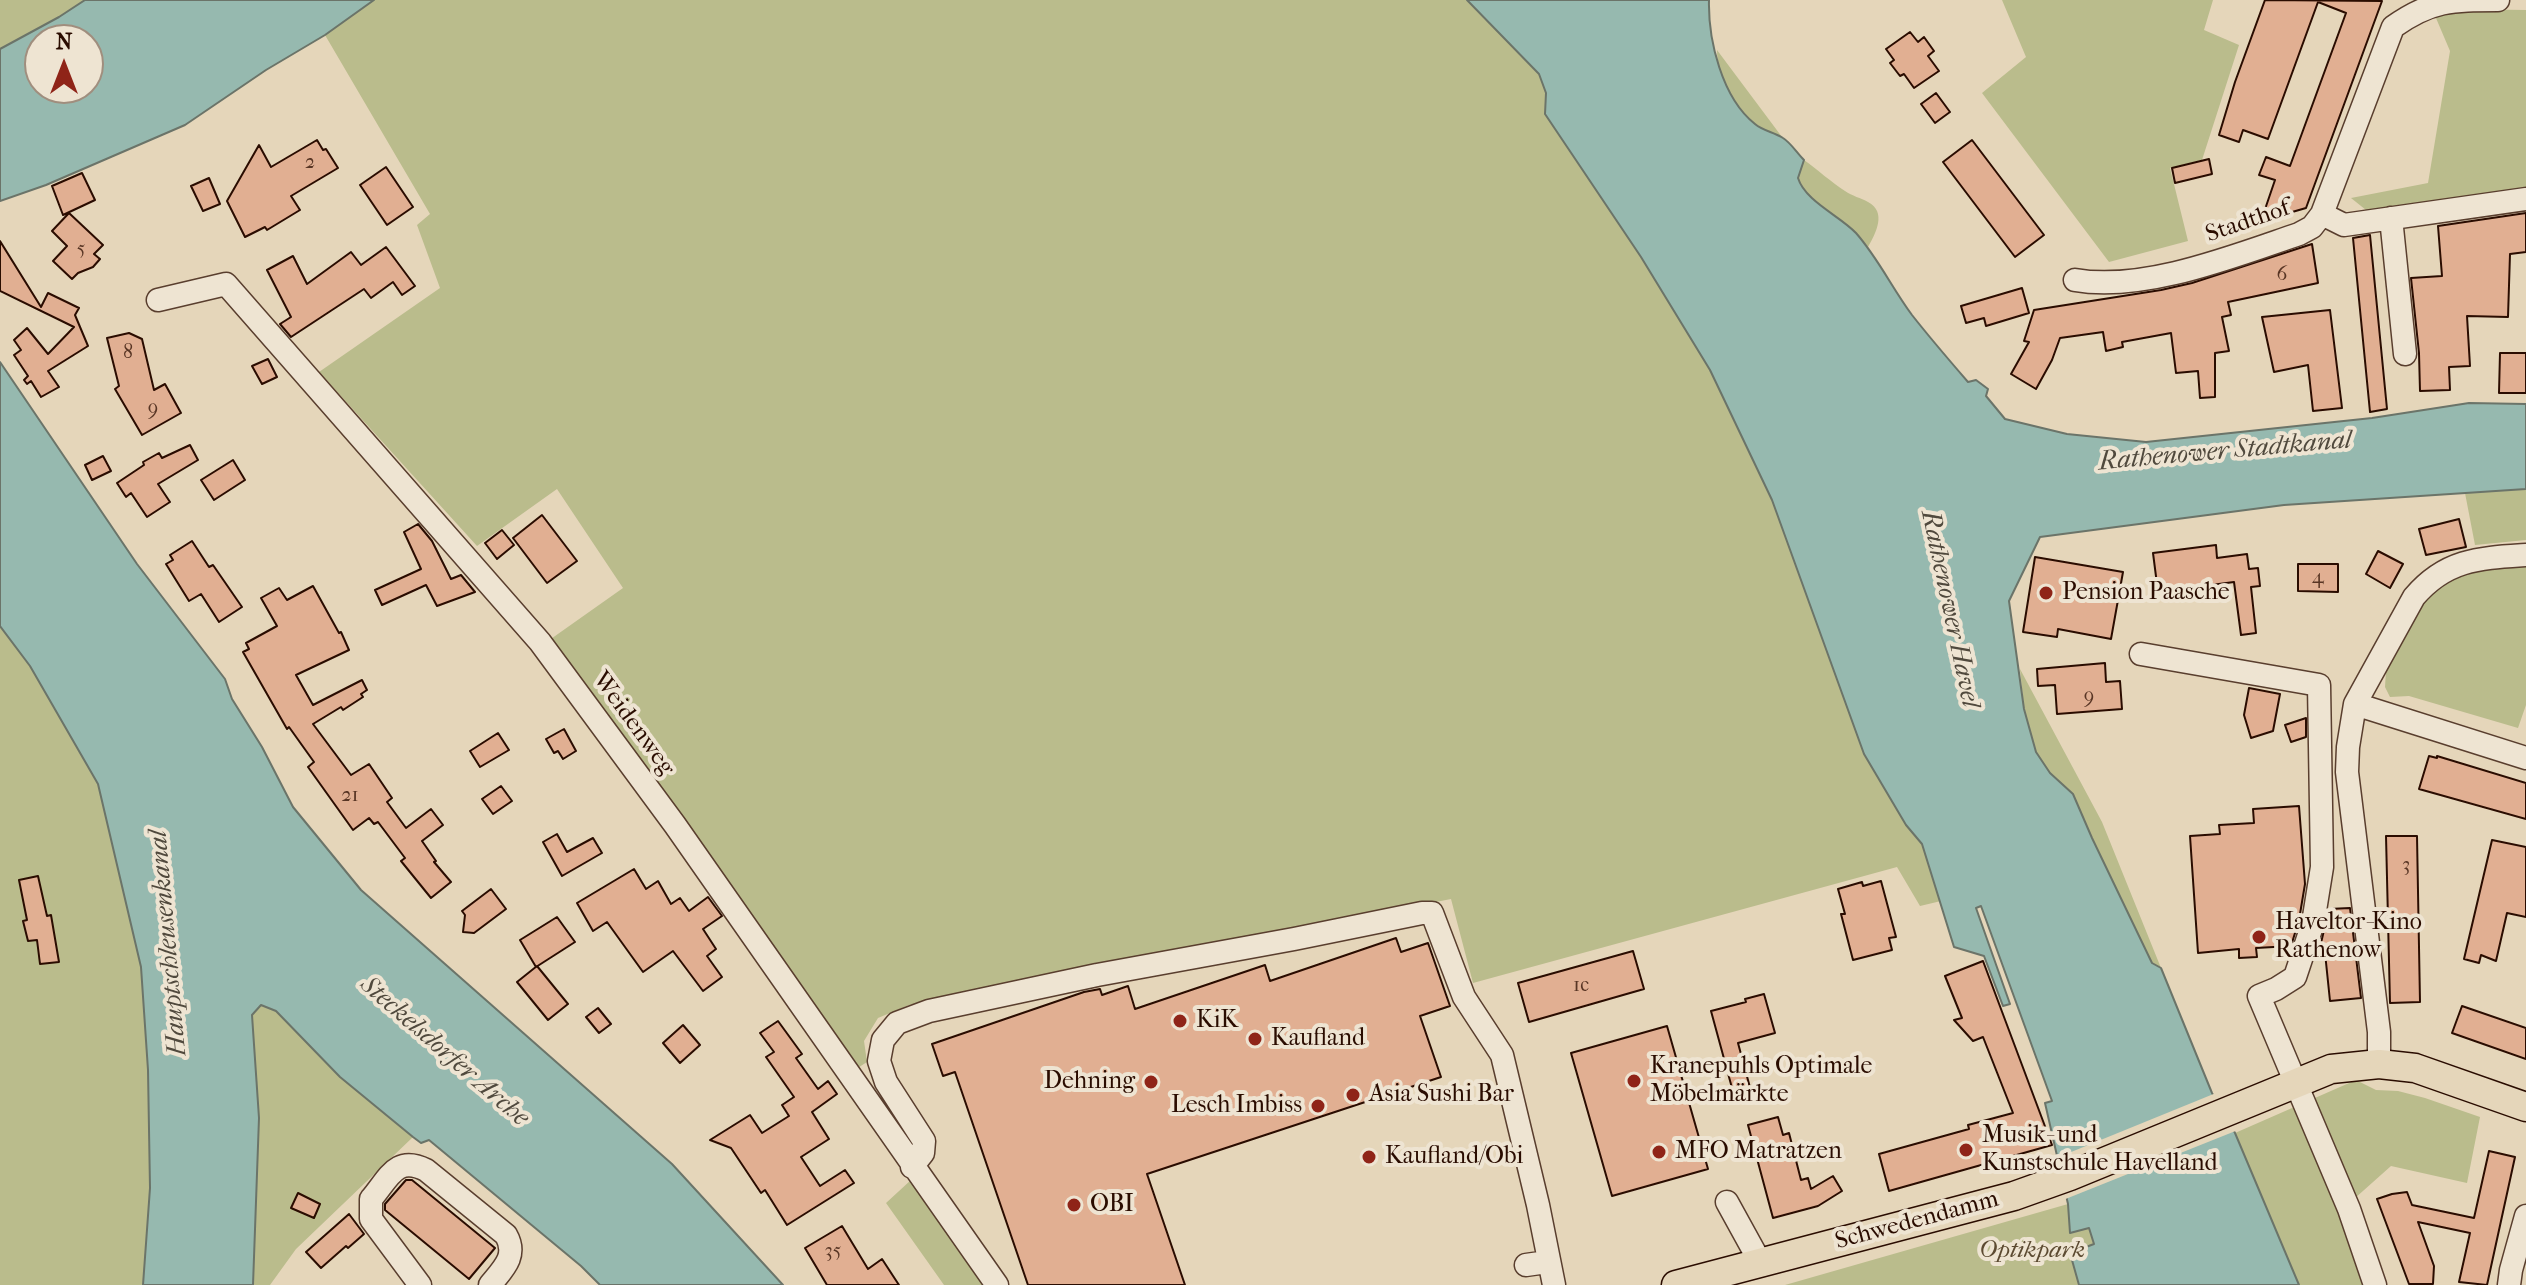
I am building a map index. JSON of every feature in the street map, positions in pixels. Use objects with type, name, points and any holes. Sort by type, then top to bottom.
[{"type":"main road","name":"Schwedendamm","points":[[1676,1285],[1976,1207],[2040,1187],[2331,1069],[2379,1064],[2415,1068],[2526,1107]]},
{"type":"street","points":[[2322,214],[2386,42],[2402,8],[2420,8],[2454,0],[2498,0]]},
{"type":"street","name":"Stadthof","points":[[2075,280],[2111,284],[2189,269],[2299,234],[2312,227],[2322,214],[2344,225],[2526,199]]},
{"type":"street","points":[[2391,218],[2405,354]]},
{"type":"street","name":"Weidenweg","points":[[158,300],[226,284],[540,642],[675,825],[997,1285]]},
{"type":"street","points":[[2379,1064],[2379,1032],[2347,772],[2355,704],[2414,597],[2427,581],[2439,572],[2466,562],[2526,555]]},
{"type":"street","points":[[2141,654],[2319,685],[2322,867],[2313,923],[2295,977],[2259,996],[2349,1209],[2375,1285]]},
{"type":"street","points":[[2355,704],[2526,758]]},
{"type":"street","points":[[912,1167],[923,1153],[924,1141],[886,1082],[879,1061],[883,1040],[897,1023],[929,1011],[1097,975],[1432,913],[1464,997],[1502,1055],[1538,1205],[1537,1263],[1554,1285]]},
{"type":"street","points":[[420,1285],[371,1219],[369,1204],[398,1167],[406,1163],[426,1170],[506,1235],[510,1243],[509,1261],[490,1285]]},
{"type":"street","points":[[1727,1202],[1760,1262]]},
{"type":"street","points":[[2515,1276],[2526,1216]]},
{"type":"green space","points":[[0,0],[85,0],[46,24],[24,24],[24,36],[0,49]]},
{"type":"green space","points":[[374,0],[1467,0],[1539,74],[1546,93],[1545,114],[1641,257],[1710,370],[1772,500],[1864,754],[1906,825],[1922,844],[1941,901],[1920,906],[1897,867],[1473,983],[1451,899],[909,1005],[878,1018],[864,1041],[867,1062],[856,1069],[548,641],[623,588],[557,489],[477,546],[319,372],[440,288],[417,225],[430,214],[325,35]]},
{"type":"green space","points":[[2002,0],[2213,0],[2204,30],[2239,45],[2202,160],[2170,168],[2188,241],[2109,262],[1982,93],[2026,57]]},
{"type":"green space","points":[[2526,10],[2526,189],[2371,214],[2351,198],[2428,183],[2450,51],[2433,11]]},
{"type":"green space","points":[[1717,50],[1782,137],[1756,125],[1740,108],[1720,70]]},
{"type":"green space","points":[[1804,160],[1845,191],[1874,206],[1878,223],[1868,247],[1801,186],[1798,179]]},
{"type":"green space","points":[[2526,489],[2526,540],[2475,545],[2465,493]]},
{"type":"green space","points":[[2526,563],[2526,705],[2518,728],[2409,696],[2390,697],[2385,687],[2386,671],[2422,604],[2436,589],[2466,571]]},
{"type":"green space","points":[[0,626],[30,666],[98,784],[141,967],[148,1070],[150,1188],[143,1285],[0,1285]]},
{"type":"green space","points":[[2020,669],[2102,822],[2161,968],[2152,963],[2073,794],[2050,773],[2036,752],[2024,709]]},
{"type":"green space","points":[[261,1005],[276,1011],[340,1077],[413,1137],[296,1249],[270,1285],[253,1285],[252,1014]]},
{"type":"green space","points":[[2356,1080],[2376,1090],[2398,1091],[2425,1098],[2480,1117],[2467,1183],[2391,1166],[2345,1207],[2366,1285],[2299,1285],[2235,1133]]},
{"type":"green space","points":[[911,1180],[983,1285],[944,1285],[886,1203]]},
{"type":"green space","name":"Optikpark","points":[[2068,1204],[2070,1233],[2089,1228],[2094,1245],[2070,1253],[2079,1285],[1785,1285]]},
{"type":"water","points":[[85,0],[374,0],[185,125],[46,185],[0,201],[0,49],[24,36],[24,104],[104,104],[104,24],[46,24]]},
{"type":"water","points":[[1467,0],[1709,0],[1714,50],[1734,99],[1755,124],[1786,140],[1804,160],[1798,178],[1808,194],[1856,233],[1919,324],[1968,382],[1976,380],[1988,389],[1986,396],[2005,419],[2067,434],[2146,442],[2372,418],[2469,403],[2526,404],[2526,489],[2284,505],[2040,537],[2009,601],[2024,709],[2036,752],[2050,773],[2073,794],[2152,963],[2161,968],[2212,1093],[2235,1133],[2299,1285],[2079,1285],[2070,1253],[2094,1244],[2089,1228],[2070,1233],[2068,1204],[2045,1103],[2052,1101],[1981,906],[1976,908],[2010,1004],[2003,1006],[1984,956],[1954,947],[1922,844],[1906,825],[1864,754],[1772,500],[1710,370],[1641,257],[1545,114],[1546,93],[1539,74]]},
{"type":"water","points":[[0,362],[137,564],[225,679],[232,699],[262,747],[293,807],[361,890],[672,1164],[783,1285],[600,1285],[429,1140],[421,1143],[340,1077],[276,1011],[261,1005],[252,1015],[259,1118],[253,1285],[143,1285],[150,1188],[148,1070],[141,967],[98,784],[30,666],[0,626]]},
{"type":"pier","points":[[2216,1093],[2238,1130],[2063,1200],[2054,1159]]},
{"type":"building","points":[[2265,0],[2382,1],[2306,208],[2261,221],[2275,180],[2259,175],[2266,157],[2290,166],[2346,13],[2318,2],[2268,139],[2243,130],[2239,142],[2219,135]]},
{"type":"building","points":[[1910,32],[1918,42],[1924,37],[1934,51],[1928,56],[1939,71],[1914,88],[1904,74],[1900,76],[1890,63],[1894,60],[1886,49]]},
{"type":"building","points":[[1936,93],[1950,112],[1935,123],[1921,104]]},
{"type":"building","points":[[317,140],[338,168],[291,196],[300,210],[267,230],[265,227],[245,237],[227,201],[259,145],[271,167]]},
{"type":"building","points":[[1972,140],[2044,235],[2015,257],[1943,162]]},
{"type":"building","points":[[2209,159],[2212,174],[2175,183],[2172,168]]},
{"type":"building","points":[[386,167],[413,207],[387,225],[360,185]]},
{"type":"building","points":[[82,173],[95,200],[63,215],[52,186]]},
{"type":"building","points":[[209,178],[220,204],[203,211],[191,186]]},
{"type":"building","points":[[69,213],[103,245],[94,254],[100,259],[93,267],[72,279],[53,261],[67,246],[52,231]]},
{"type":"building","points":[[2526,213],[2526,252],[2510,254],[2508,317],[2467,316],[2470,366],[2449,367],[2450,390],[2420,391],[2411,278],[2442,276],[2438,226]]},
{"type":"building","points":[[2370,235],[2387,409],[2370,412],[2353,238]]},
{"type":"building","points":[[0,241],[41,307],[48,293],[79,308],[75,315],[88,346],[48,371],[59,387],[41,397],[31,381],[27,384],[24,380],[28,376],[14,355],[21,350],[14,340],[27,328],[48,354],[74,327],[0,291]]},
{"type":"building","points":[[2312,244],[2318,283],[2228,302],[2231,315],[2222,317],[2229,351],[2215,353],[2215,397],[2200,398],[2198,371],[2176,373],[2171,333],[2122,342],[2123,347],[2106,351],[2103,332],[2060,338],[2036,389],[2011,374],[2029,342],[2024,341],[2034,310],[2192,283]]},
{"type":"building","points":[[386,247],[415,286],[402,295],[393,282],[371,298],[364,289],[291,337],[280,324],[291,317],[267,270],[293,256],[307,284],[351,252],[361,265]]},
{"type":"building","points":[[2022,288],[2029,313],[1986,326],[1984,318],[1966,323],[1961,306]]},
{"type":"building","points":[[2330,310],[2342,408],[2313,411],[2308,365],[2274,372],[2262,317]]},
{"type":"building","points":[[129,333],[142,339],[154,390],[165,384],[181,413],[142,435],[115,389],[119,386],[107,338]]},
{"type":"building","points":[[2500,353],[2526,353],[2526,393],[2499,393]]},
{"type":"building","points":[[268,359],[277,377],[262,384],[252,366]]},
{"type":"building","points":[[190,445],[198,460],[158,484],[170,502],[147,517],[131,493],[126,497],[117,483],[159,453],[162,458]]},
{"type":"building","points":[[103,456],[111,471],[92,480],[85,465]]},
{"type":"building","points":[[233,460],[245,480],[214,500],[201,480]]},
{"type":"building","points":[[542,515],[577,561],[547,583],[513,538]]},
{"type":"building","points":[[2459,519],[2466,547],[2426,555],[2419,529]]},
{"type":"building","points":[[418,524],[432,541],[451,579],[461,575],[475,592],[437,606],[426,585],[382,605],[375,590],[421,569],[404,532]]},
{"type":"building","points":[[502,530],[514,545],[497,559],[485,543]]},
{"type":"building","points":[[192,541],[242,607],[219,622],[201,594],[189,601],[166,564],[173,560],[170,555]]},
{"type":"building","points":[[2216,545],[2217,558],[2247,554],[2249,569],[2258,568],[2260,586],[2251,587],[2256,633],[2241,635],[2234,582],[2158,592],[2153,553]]},
{"type":"building","points":[[2378,551],[2403,564],[2390,588],[2366,574]]},
{"type":"building","points":[[2035,557],[2123,572],[2111,639],[2058,629],[2057,637],[2023,632]]},
{"type":"building","points":[[2298,564],[2338,564],[2338,592],[2298,591]]},
{"type":"building","points":[[313,586],[349,650],[296,675],[313,705],[362,680],[367,690],[361,694],[363,697],[343,710],[341,707],[313,724],[351,775],[369,764],[392,798],[387,802],[406,828],[431,809],[443,825],[422,841],[451,882],[431,898],[401,861],[405,858],[378,822],[374,824],[369,818],[353,830],[308,767],[314,762],[289,727],[287,729],[243,652],[249,649],[246,643],[277,626],[261,598],[279,588],[287,600]]},
{"type":"building","points":[[2105,663],[2106,682],[2120,681],[2122,709],[2057,714],[2055,685],[2038,686],[2037,669]]},
{"type":"building","points":[[2249,688],[2280,694],[2273,731],[2251,738],[2244,715]]},
{"type":"building","points":[[2306,718],[2306,737],[2291,742],[2285,725]]},
{"type":"building","points":[[564,729],[576,751],[563,759],[558,751],[554,753],[546,739]]},
{"type":"building","points":[[498,733],[509,750],[480,767],[470,751]]},
{"type":"building","points":[[2429,756],[2526,783],[2526,819],[2419,789]]},
{"type":"building","points":[[501,786],[512,801],[493,814],[482,799]]},
{"type":"building","points":[[2299,806],[2305,884],[2291,946],[2256,948],[2257,957],[2239,958],[2239,949],[2198,953],[2190,836],[2220,834],[2219,825],[2254,823],[2253,809]]},
{"type":"building","points":[[557,834],[567,852],[593,838],[602,853],[562,876],[543,842]]},
{"type":"building","points":[[2386,836],[2417,836],[2420,1002],[2390,1003]]},
{"type":"building","points":[[2492,840],[2526,847],[2526,917],[2507,913],[2496,961],[2481,955],[2479,963],[2464,959]]},
{"type":"building","points":[[634,869],[646,889],[658,881],[671,904],[680,898],[689,911],[708,897],[722,916],[703,929],[716,949],[707,956],[722,977],[703,991],[673,951],[643,972],[607,922],[593,931],[577,903]]},
{"type":"building","points":[[38,876],[47,916],[51,915],[59,962],[40,964],[37,940],[28,941],[23,921],[27,920],[19,880]]},
{"type":"building","points":[[1881,881],[1896,937],[1889,938],[1892,950],[1853,960],[1838,889],[1862,882],[1863,886]]},
{"type":"building","points":[[491,889],[506,909],[474,933],[463,932],[465,915],[462,911]]},
{"type":"building","points":[[2350,908],[2361,998],[2330,1001],[2324,943],[2321,943],[2329,909]]},
{"type":"building","points":[[557,917],[575,942],[536,967],[520,940]]},
{"type":"building","points":[[1396,938],[1401,952],[1428,943],[1450,1006],[1420,1016],[1441,1077],[1147,1174],[1185,1285],[1028,1285],[955,1072],[943,1076],[932,1044],[1084,992],[1100,989],[1102,995],[1128,986],[1135,1009],[1265,965],[1270,981]]},
{"type":"building","points":[[1633,951],[1644,989],[1529,1022],[1518,983]]},
{"type":"building","points":[[1983,961],[2052,1145],[1889,1191],[1879,1154],[1969,1129],[1968,1125],[2013,1113],[1983,1037],[1973,1041],[1954,1020],[1962,1018],[1945,976]]},
{"type":"building","points":[[537,966],[568,1004],[548,1020],[517,982]]},
{"type":"building","points":[[1764,994],[1775,1033],[1738,1043],[1752,1095],[1735,1099],[1711,1011]]},
{"type":"building","points":[[2462,1006],[2526,1028],[2526,1059],[2452,1033]]},
{"type":"building","points":[[598,1008],[611,1024],[599,1033],[586,1017]]},
{"type":"building","points":[[778,1021],[802,1054],[796,1058],[818,1089],[828,1081],[837,1094],[812,1112],[829,1139],[801,1157],[820,1186],[845,1170],[854,1183],[787,1225],[765,1190],[761,1193],[731,1148],[710,1140],[750,1115],[762,1133],[789,1116],[782,1105],[794,1097],[766,1057],[774,1052],[760,1033]]},
{"type":"building","points":[[683,1025],[700,1045],[680,1063],[663,1043]]},
{"type":"building","points":[[1667,1026],[1708,1169],[1612,1196],[1571,1053]]},
{"type":"building","points":[[1778,1117],[1783,1135],[1789,1133],[1801,1180],[1808,1178],[1811,1189],[1833,1176],[1842,1191],[1818,1206],[1773,1218],[1748,1125]]},
{"type":"building","points":[[2489,1151],[2515,1157],[2487,1285],[2459,1282],[2470,1233],[2418,1222],[2434,1266],[2433,1284],[2409,1284],[2377,1199],[2407,1192],[2412,1205],[2474,1218]]},
{"type":"building","points":[[406,1180],[412,1180],[495,1248],[469,1279],[385,1210],[385,1204]]},
{"type":"building","points":[[298,1193],[320,1204],[314,1218],[291,1208]]},
{"type":"building","points":[[349,1214],[364,1234],[321,1268],[306,1252]]},
{"type":"building","points":[[842,1226],[868,1269],[882,1259],[899,1285],[827,1285],[805,1248]]},
{"type":"place","name":"Pension Paasche","points":[[2046,593]]},
{"type":"place","name":"Haveltor-Kino Rathenow","points":[[2259,937]]},
{"type":"place","name":"KiK","points":[[1180,1021]]},
{"type":"place","name":"Kaufland","points":[[1255,1039]]},
{"type":"place","name":"Kranepuhls Optimale Möbelmärkte","points":[[1634,1081]]},
{"type":"place","name":"Dehning","points":[[1151,1082]]},
{"type":"place","name":"Asia Sushi Bar","points":[[1353,1095]]},
{"type":"place","name":"Lesch Imbiss","points":[[1318,1106]]},
{"type":"place","name":"Musik- und Kunstschule Havelland","points":[[1966,1150]]},
{"type":"place","name":"MFO Matratzen","points":[[1659,1152]]},
{"type":"place","name":"Kaufland/Obi","points":[[1369,1157]]},
{"type":"place","name":"OBI","points":[[1074,1205]]},
{"type":"water label","name":"Rathenower Stadtkanal","points":[[2225,452]]},
{"type":"water label","name":"Rathenower Havel","points":[[1949,609]]},
{"type":"water label","name":"Hauptschleusenkanal","points":[[169,943]]},
{"type":"water label","name":"Steckelsdorfer Arche","points":[[444,1052]]}]
